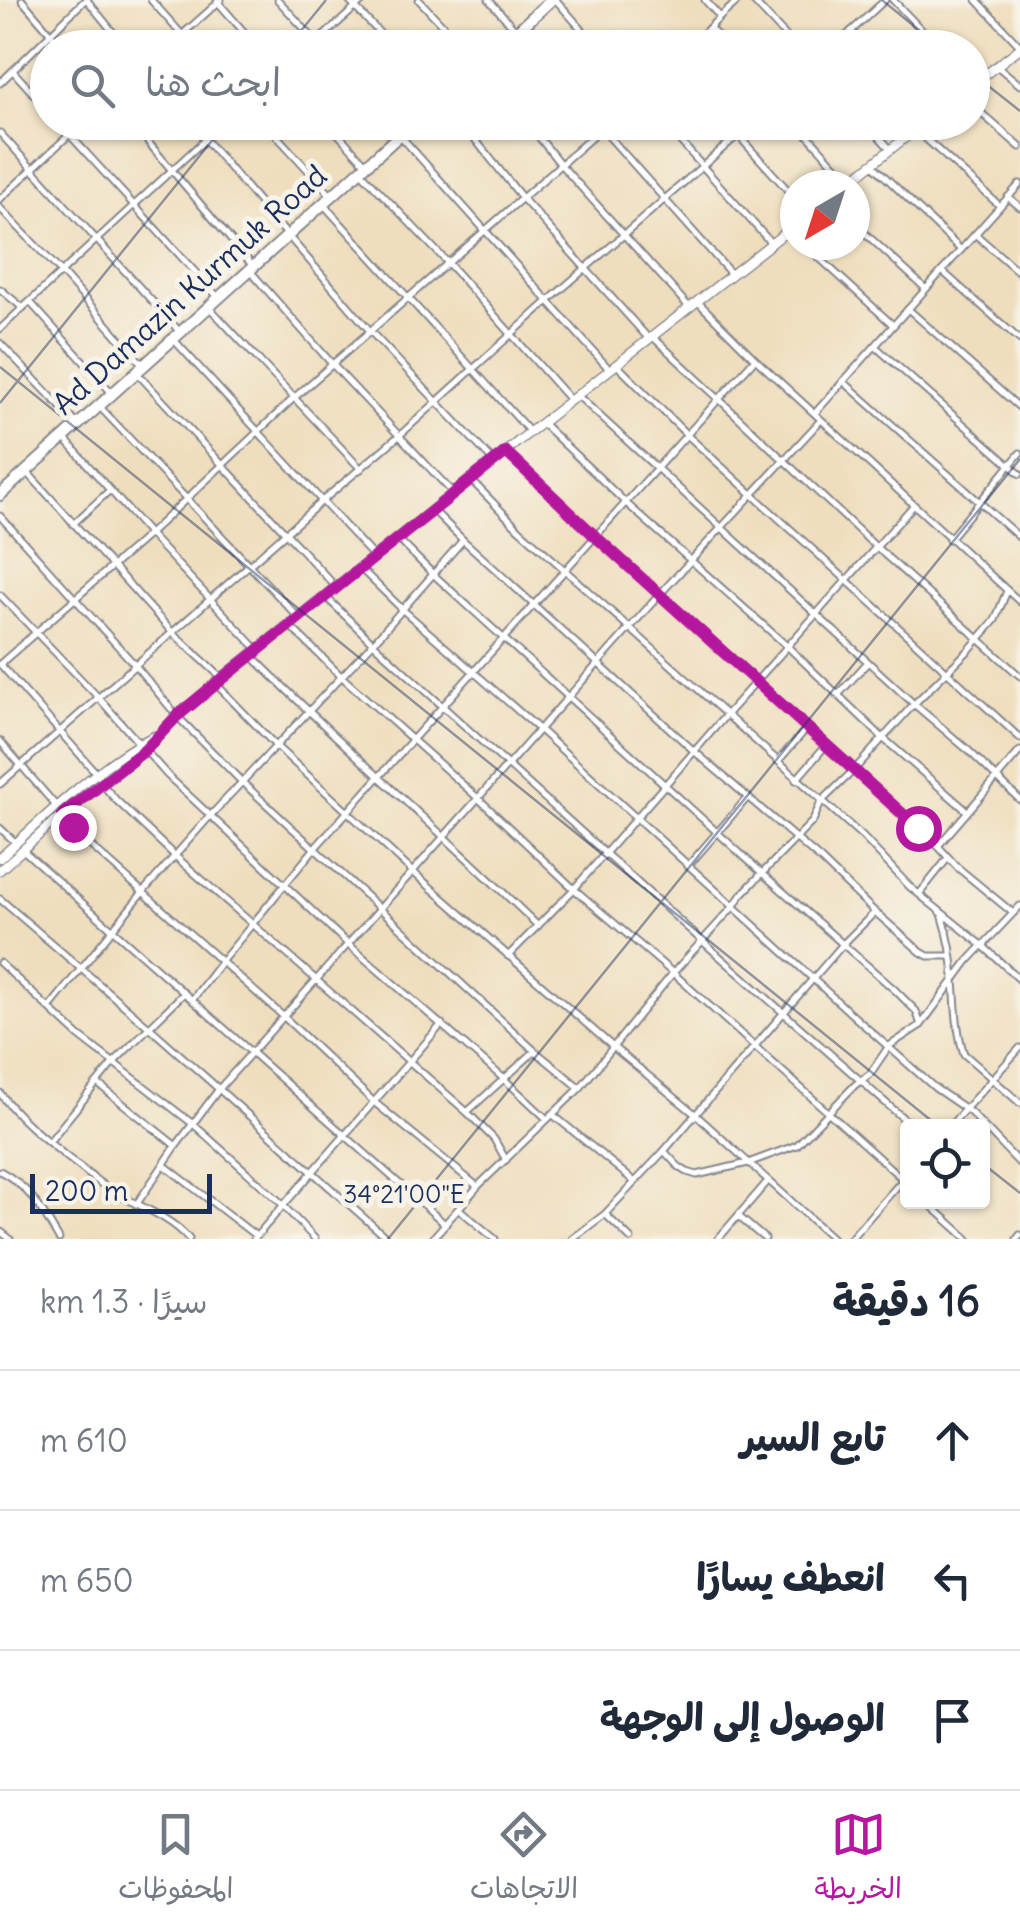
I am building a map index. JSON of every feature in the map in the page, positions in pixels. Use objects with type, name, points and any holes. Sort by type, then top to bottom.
[{"type":"highway","points":[[518,30],[554,0]]},
{"type":"highway","name":"Ad Damazin Kurmuk Road","points":[[0,495],[395,140]]},
{"type":"street","points":[[22,0],[47,30]]},
{"type":"street","points":[[54,30],[86,0],[111,30]]},
{"type":"street","points":[[151,0],[178,30]]},
{"type":"street","points":[[278,0],[306,30]]},
{"type":"street","points":[[348,0],[377,30]]},
{"type":"street","points":[[333,30],[364,0]]},
{"type":"street","points":[[419,0],[447,30]]},
{"type":"street","points":[[489,0],[518,30]]},
{"type":"street","points":[[554,0],[582,30]]},
{"type":"street","points":[[705,0],[720,17]]},
{"type":"street","points":[[706,30],[739,0]]},
{"type":"street","points":[[752,0],[780,30]]},
{"type":"street","points":[[852,30],[885,0]]},
{"type":"street","points":[[893,0],[922,30]]},
{"type":"street","points":[[977,0],[1020,47],[990,72]]},
{"type":"street","points":[[187,30],[218,1],[243,30]]},
{"type":"street","points":[[709,27],[712,30]]},
{"type":"street","points":[[0,83],[30,53]]},
{"type":"street","points":[[998,66],[1020,85]]},
{"type":"street","points":[[13,70],[30,89]]},
{"type":"street","points":[[990,120],[1020,147]]},
{"type":"street","points":[[0,134],[374,556]]},
{"type":"street","points":[[0,199],[64,140]]},
{"type":"street","points":[[74,140],[218,297]]},
{"type":"street","points":[[147,140],[333,365],[454,494]]},
{"type":"street","points":[[0,329],[203,140]]},
{"type":"street","points":[[205,140],[371,332],[494,462]]},
{"type":"street","points":[[279,140],[408,298],[530,432]]},
{"type":"street","points":[[341,140],[510,335],[1020,800]]},
{"type":"street","points":[[404,140],[547,302],[614,368],[1020,738]]},
{"type":"street","points":[[476,140],[584,270],[651,338],[1020,676]]},
{"type":"street","points":[[541,140],[623,235],[694,305],[1020,602]]},
{"type":"street","points":[[506,1160],[494,1139],[467,1112],[175,856],[100,780],[0,664],[150,534],[295,397],[589,140]]},
{"type":"street","points":[[611,140],[732,274]]},
{"type":"street","points":[[679,140],[772,244]]},
{"type":"street","points":[[0,784],[733,140]]},
{"type":"street","points":[[742,140],[780,182]]},
{"type":"street","points":[[811,140],[837,170]]},
{"type":"street","points":[[881,140],[890,150]]},
{"type":"street","points":[[864,170],[903,140]]},
{"type":"street","points":[[927,140],[1000,206]]},
{"type":"street","points":[[872,164],[961,250]]},
{"type":"street","points":[[814,414],[1020,184]]},
{"type":"street","points":[[1008,197],[1020,207]]},
{"type":"street","points":[[0,208],[62,273],[222,465],[336,587]]},
{"type":"street","points":[[975,234],[1020,273]]},
{"type":"street","points":[[870,238],[926,288]]},
{"type":"street","points":[[0,858],[530,432],[780,239]]},
{"type":"street","points":[[822,260],[894,325]]},
{"type":"street","points":[[942,271],[1020,340]]},
{"type":"street","points":[[0,290],[23,308]]},
{"type":"street","points":[[30,302],[112,393]]},
{"type":"street","points":[[208,306],[361,469]]},
{"type":"street","points":[[908,309],[1020,408]]},
{"type":"street","points":[[0,344],[77,424]]},
{"type":"street","points":[[875,346],[1020,474]]},
{"type":"street","points":[[192,1000],[314,849],[755,360]]},
{"type":"street","points":[[844,381],[1020,538]]},
{"type":"street","points":[[98,405],[298,618]]},
{"type":"street","points":[[136,1205],[176,1146],[252,1052],[660,594],[821,420]]},
{"type":"street","points":[[542,423],[967,812]]},
{"type":"street","points":[[63,436],[309,713],[446,836],[538,926]]},
{"type":"street","points":[[506,452],[948,858],[1014,913]]},
{"type":"street","points":[[949,539],[1020,453]]},
{"type":"street","points":[[26,471],[278,747],[508,956],[695,1114],[833,1239]]},
{"type":"street","points":[[471,480],[497,509],[862,837],[910,887],[1020,980]]},
{"type":"street","points":[[73,524],[110,490]]},
{"type":"street","points":[[508,956],[574,889],[913,506]]},
{"type":"street","points":[[433,510],[694,752],[921,952],[928,956],[952,956]]},
{"type":"street","points":[[0,516],[177,716],[242,782],[580,1088]]},
{"type":"street","points":[[397,538],[434,576],[916,1011],[921,1026]]},
{"type":"street","points":[[49,1008],[210,816],[278,747],[463,540]]},
{"type":"street","points":[[360,568],[935,1088],[964,1108],[1020,1164]]},
{"type":"street","points":[[432,1239],[478,1186],[580,1088],[701,940],[812,821],[821,802],[979,638],[994,620],[1007,591]]},
{"type":"street","points":[[0,595],[160,768],[285,886],[504,1078],[635,1182]]},
{"type":"street","points":[[325,596],[701,940],[904,1119]]},
{"type":"street","points":[[289,625],[574,889],[900,1174]]},
{"type":"street","points":[[838,694],[868,662]]},
{"type":"street","points":[[778,761],[808,727]]},
{"type":"street","points":[[0,741],[83,839],[374,1102],[478,1186]]},
{"type":"street","points":[[796,780],[828,744]]},
{"type":"street","points":[[938,846],[1020,750]]},
{"type":"street","points":[[688,866],[748,797]]},
{"type":"street","points":[[0,828],[444,1224]]},
{"type":"street","points":[[0,870],[19,846]]},
{"type":"street","points":[[920,893],[948,858]]},
{"type":"street","points":[[0,899],[388,1239]]},
{"type":"street","points":[[664,1150],[678,1166],[697,1174],[748,1164],[797,1145],[870,1074],[889,1046],[921,1026],[954,978],[1020,906]]},
{"type":"street","points":[[941,911],[952,956],[964,1054],[1020,1104]]},
{"type":"street","points":[[572,1239],[605,1214],[635,1182],[875,912]]},
{"type":"street","points":[[0,963],[79,1036],[193,1124],[315,1239]]},
{"type":"street","points":[[49,1142],[114,1062],[184,993]]},
{"type":"street","points":[[164,1164],[255,1237],[442,1024]]},
{"type":"street","points":[[955,1119],[1020,1048]]},
{"type":"street","points":[[467,1112],[535,1051]]},
{"type":"street","points":[[97,1083],[176,1146]]},
{"type":"street","points":[[0,1093],[14,1112],[105,1186],[169,1221],[188,1239]]},
{"type":"street","points":[[0,1170],[18,1180],[37,1200],[59,1239]]},
{"type":"street","points":[[718,1239],[768,1181]]},
{"type":"street","points":[[850,1239],[900,1185]]},
{"type":"street","points":[[458,1208],[495,1239]]},
{"type":"street","points":[[935,1209],[968,1239]]},
{"type":"street","points":[[605,1214],[632,1239]]},
{"type":"street","points":[[738,1216],[765,1239]]},
{"type":"street","points":[[0,1231],[10,1239]]},
{"type":"route","points":[[73,827],[63,814],[145,750],[177,716],[216,684],[506,452],[918,828]]}]
